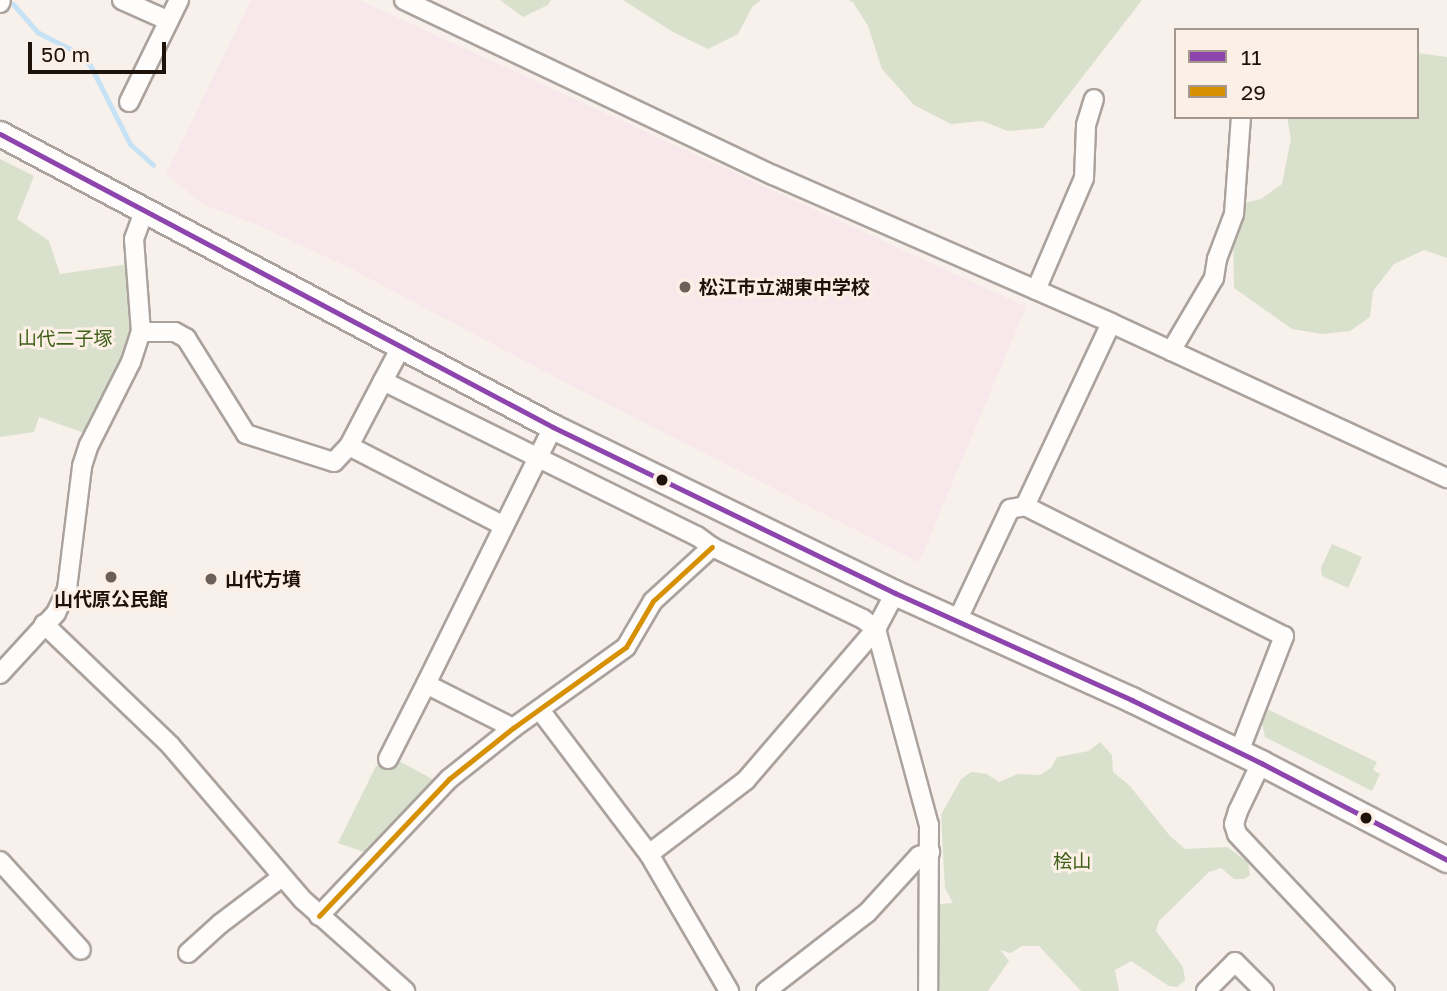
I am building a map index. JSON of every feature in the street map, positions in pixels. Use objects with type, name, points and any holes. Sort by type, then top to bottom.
[{"type":"street","points":[[122,0],[169,22]]},
{"type":"street","points":[[129,102],[179,0]]},
{"type":"street","points":[[404,0],[773,175],[1111,323],[1447,478]]},
{"type":"street","points":[[1036,290],[1084,178],[1086,125],[1094,99]]},
{"type":"street","points":[[1171,351],[1214,278],[1217,259],[1236,201],[1241,119]]},
{"type":"street","points":[[0,134],[145,209],[400,349],[553,427],[895,593],[1239,752],[1447,860]]},
{"type":"street","points":[[1,669],[60,606],[69,581],[86,455],[131,362],[141,332],[134,239],[145,209]]},
{"type":"street","points":[[1025,506],[1111,323]]},
{"type":"street","points":[[141,332],[175,332],[186,338],[246,434],[334,462],[349,446],[400,349]]},
{"type":"street","points":[[383,381],[697,536],[712,547],[863,619],[876,629],[929,825],[928,991]]},
{"type":"street","points":[[388,759],[553,427]]},
{"type":"street","points":[[349,446],[504,526]]},
{"type":"street","points":[[957,621],[1010,509],[1025,506],[1284,636],[1239,752]]},
{"type":"street","points":[[319,916],[424,803],[513,728],[626,647],[653,601],[712,547]]},
{"type":"street","points":[[649,854],[746,780],[876,629],[895,593]]},
{"type":"street","points":[[44,624],[170,745],[282,877],[319,916],[405,991]]},
{"type":"street","points":[[426,684],[513,728]]},
{"type":"street","points":[[540,710],[649,854],[729,991]]},
{"type":"street","points":[[1261,763],[1238,811],[1234,824],[1237,834],[1385,991]]},
{"type":"street","points":[[766,991],[867,913],[919,856],[930,852]]},
{"type":"street","points":[[0,861],[81,950]]},
{"type":"street","points":[[188,953],[220,924],[282,877]]},
{"type":"street","points":[[1206,991],[1235,962],[1264,991]]},
{"type":"shaded area","name":"松江市立湖東中学校","points":[[251,0],[359,0],[1026,307],[919,562],[576,388],[350,268],[258,225],[203,204],[166,174]]},
{"type":"green space","points":[[500,0],[551,0],[548,5],[523,17]]},
{"type":"green space","points":[[623,0],[761,0],[752,7],[738,34],[708,49],[673,32]]},
{"type":"green space","points":[[848,0],[1142,0],[1043,128],[1008,131],[982,121],[951,124],[914,105],[882,69],[868,26],[853,2]]},
{"type":"green space","points":[[1419,53],[1447,57],[1447,258],[1424,250],[1394,264],[1373,291],[1370,317],[1350,331],[1322,334],[1292,329],[1234,288],[1233,227],[1244,203],[1261,199],[1282,184],[1291,139],[1287,119],[1419,119]]},
{"type":"green space","name":"山代二子塚","points":[[0,159],[34,176],[17,219],[49,241],[60,274],[130,264],[137,335],[90,435],[39,417],[34,432],[0,437]]},
{"type":"green space","points":[[1332,544],[1362,557],[1348,588],[1322,576],[1321,568]]},
{"type":"green space","points":[[1267,709],[1377,762],[1373,770],[1380,774],[1372,791],[1265,737],[1262,723]]},
{"type":"green space","name":"桧山","points":[[1100,742],[1112,755],[1113,772],[1129,785],[1170,836],[1185,849],[1227,847],[1248,862],[1250,875],[1244,879],[1234,879],[1221,868],[1209,872],[1159,921],[1156,931],[1183,967],[1185,980],[1177,987],[1169,986],[1131,961],[1115,970],[1119,991],[1081,991],[1039,946],[1022,946],[1011,953],[1000,950],[1009,961],[988,991],[937,991],[940,904],[953,903],[945,888],[941,815],[961,779],[971,772],[987,774],[999,782],[1018,774],[1040,775],[1051,768],[1057,757],[1089,751]]},
{"type":"green space","points":[[397,760],[436,781],[367,853],[338,843],[376,766]]},
{"type":"waterway","points":[[13,4],[37,32],[76,52],[90,65],[130,144],[153,165]]},
{"type":"transit line","name":"11","points":[[0,134],[553,427],[895,593],[1132,700],[1261,763],[1447,860]]},
{"type":"transit line","name":"29","points":[[319,916],[449,779],[513,728],[626,647],[653,601],[712,547]]},
{"type":"place","name":"松江市立湖東中学校","points":[[685,287]]},
{"type":"place","name":"山代原公民館","points":[[111,577]]},
{"type":"place","name":"山代方墳","points":[[211,579]]}]
